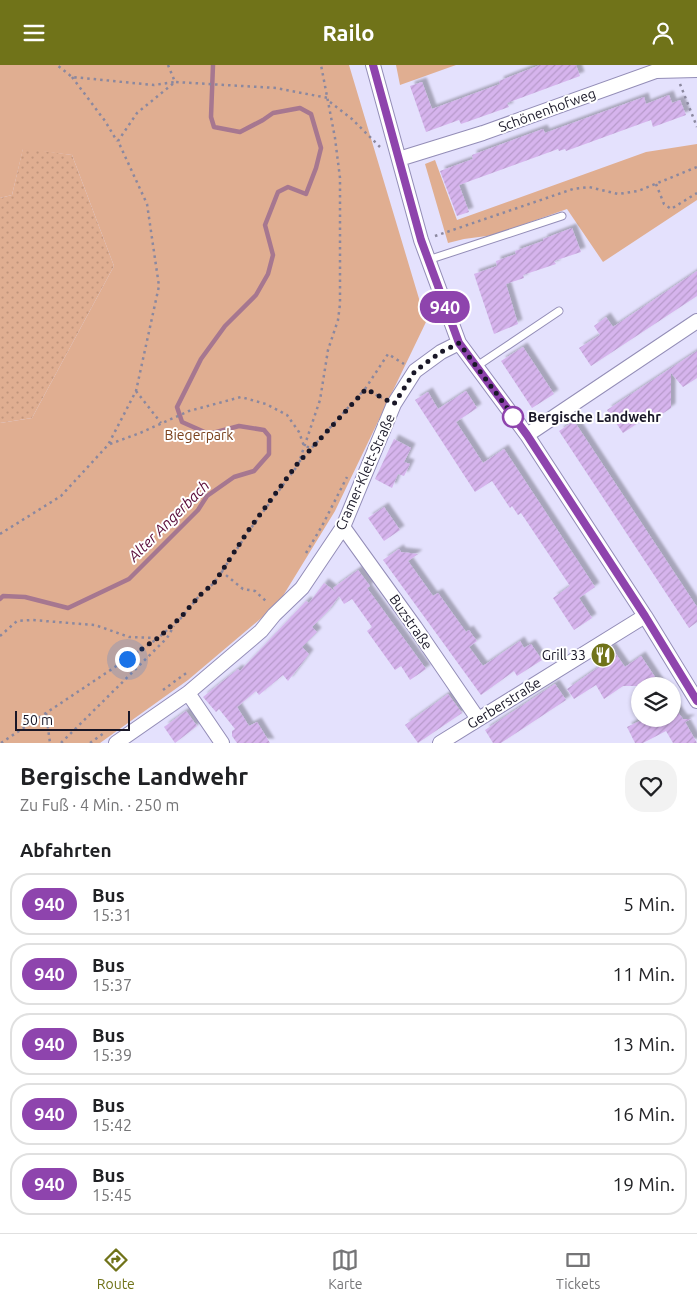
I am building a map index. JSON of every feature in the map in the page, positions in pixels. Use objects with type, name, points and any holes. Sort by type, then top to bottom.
[{"type":"street","points":[[373,65],[421,240],[459,343],[527,435],[645,616],[697,701]]},
{"type":"street","name":"Schönenhofweg","points":[[399,159],[482,133],[655,68],[697,70]]},
{"type":"street","points":[[527,435],[697,321]]},
{"type":"street","name":"Cramer-Klett-Straße","points":[[116,743],[188,693],[261,631],[274,615],[302,588],[343,527],[394,404],[415,371],[441,352],[459,343]]},
{"type":"street","name":"Buzstraße","points":[[343,527],[478,719]]},
{"type":"street","name":"Gerberstraße","points":[[440,743],[455,739],[478,719],[645,616]]},
{"type":"street","points":[[188,693],[222,743]]},
{"type":"lane","points":[[428,260],[562,216]]},
{"type":"lane","points":[[477,366],[560,311]]},
{"type":"path","points":[[0,534],[61,496],[108,445],[136,391],[159,286],[147,204],[118,141],[72,77],[57,65]]},
{"type":"path","points":[[168,65],[174,82]]},
{"type":"path","points":[[298,463],[320,399],[328,349],[338,320],[340,304],[340,179],[321,65]]},
{"type":"path","points":[[672,69],[684,90],[697,127]]},
{"type":"path","points":[[72,77],[154,85],[174,82],[276,88],[328,100],[352,119],[380,147],[399,159]]},
{"type":"path","points":[[118,141],[137,113],[174,82]]},
{"type":"path","points":[[421,240],[573,189],[589,187],[618,194],[638,191],[697,167]]},
{"type":"path","points":[[656,184],[664,204],[671,209],[697,193]]},
{"type":"path","points":[[1,743],[158,638],[176,622],[214,583],[298,463],[366,389],[388,354],[415,371]]},
{"type":"path","points":[[399,370],[402,363]]},
{"type":"path","points":[[366,389],[394,404]]},
{"type":"path","points":[[136,391],[161,423]]},
{"type":"path","points":[[108,445],[170,421],[189,411],[241,397],[266,403],[287,415],[299,432],[304,445],[312,448]]},
{"type":"path","points":[[304,557],[322,526],[347,475]]},
{"type":"path","points":[[221,571],[243,589],[256,591],[270,604],[266,608]]},
{"type":"path","points":[[0,636],[17,621],[32,621],[95,625],[129,637],[158,638]]},
{"type":"path","points":[[61,743],[167,639],[176,622]]},
{"type":"path","points":[[159,694],[196,666]]},
{"type":"path","points":[[46,713],[50,743]]},
{"type":"path","points":[[90,743],[108,731]]},
{"type":"green space","name":"Biegerpark","points":[[0,65],[349,65],[426,322],[335,511],[278,604],[188,680],[100,743],[0,743],[0,423],[32,418],[114,266],[72,155],[23,149],[12,195],[0,198]]},
{"type":"green space","points":[[396,65],[456,65],[400,85]]},
{"type":"green space","points":[[697,144],[697,200],[603,262],[567,209],[494,235],[448,243],[425,164],[435,160],[457,220],[646,152]]},
{"type":"green space","points":[[23,148],[72,155],[114,266],[32,418],[0,423],[0,198],[12,195]]},
{"type":"building","points":[[540,65],[576,65],[580,76],[507,103],[509,107],[461,124],[459,120],[426,132],[410,86],[422,82],[432,109],[500,84],[499,81]]},
{"type":"building","points":[[669,95],[672,103],[680,100],[686,115],[653,127],[651,120],[566,151],[565,149],[559,151],[558,149],[459,185],[469,212],[457,216],[440,171],[473,159],[472,155],[543,129],[545,133],[644,97],[646,104]]},
{"type":"building","points":[[572,228],[581,252],[554,261],[556,264],[523,275],[524,278],[506,284],[518,324],[494,334],[474,274],[497,266],[496,261],[516,254],[515,251]]},
{"type":"building","points":[[697,271],[697,296],[591,366],[579,348],[600,335],[594,326],[606,317],[613,327]]},
{"type":"building","points":[[523,347],[554,394],[532,408],[501,361]]},
{"type":"building","points":[[697,351],[697,378],[683,387],[671,373],[671,408],[653,420],[650,415],[623,433],[607,410]]},
{"type":"building","points":[[466,391],[477,408],[456,422],[483,463],[504,449],[595,587],[579,598],[592,618],[574,630],[553,598],[570,586],[521,513],[518,515],[512,506],[510,508],[492,481],[475,492],[415,400],[428,392],[438,409]]},
{"type":"building","points":[[574,421],[697,607],[697,622],[689,628],[559,431]]},
{"type":"building","points":[[394,439],[411,448],[404,462],[410,464],[404,476],[398,474],[392,488],[375,479]]},
{"type":"building","points":[[384,507],[400,530],[384,541],[368,518]]},
{"type":"building","points":[[399,549],[401,552],[418,554],[408,561],[433,596],[438,593],[466,632],[469,630],[477,641],[469,647],[483,666],[520,641],[524,648],[531,644],[542,660],[517,676],[514,671],[481,695],[383,560]]},
{"type":"building","points":[[358,570],[370,586],[367,588],[426,669],[410,680],[401,666],[395,670],[367,631],[372,627],[352,599],[344,604],[339,596],[328,611],[312,627],[317,632],[302,647],[309,654],[288,681],[283,675],[259,695],[256,691],[237,707],[249,726],[257,722],[270,743],[237,743],[232,736],[232,731],[235,729],[219,709],[216,712],[203,697],[238,669],[240,671],[306,601],[309,603],[324,583],[336,592],[333,588]]},
{"type":"building","points":[[611,647],[625,667],[641,656],[655,677],[631,677],[631,686],[623,686],[604,699],[596,685],[574,699],[567,689],[599,667],[593,659]]},
{"type":"building","points":[[555,684],[566,700],[501,743],[493,743],[485,730]]},
{"type":"building","points":[[448,694],[462,713],[418,743],[405,725]]},
{"type":"building","points":[[186,711],[197,726],[175,743],[164,727]]},
{"type":"building","points":[[681,716],[683,719],[691,719],[685,722],[697,743],[673,743],[666,731],[643,743],[635,743],[627,727],[631,725],[631,727],[681,727]]},
{"type":"waterway","name":"Alter Angerbach","points":[[0,599],[3,596],[25,597],[68,608],[129,579],[198,510],[207,496],[234,477],[254,471],[269,454],[269,436],[264,430],[239,426],[209,434],[182,422],[177,407],[201,359],[225,326],[256,295],[268,274],[273,255],[265,225],[278,192],[288,187],[306,194],[321,148],[311,114],[300,108],[273,113],[240,132],[214,127],[211,117],[213,65]]},
{"type":"bus line","name":"940","points":[[373,65],[421,240],[459,343],[527,435],[645,616],[697,701]]},
{"type":"place","name":"Bergische Landwehr","points":[[513,417]]},
{"type":"place","name":"Grill 33","points":[[603,655]]},
{"type":"route","points":[[127,659],[158,638],[214,583],[250,528],[280,490],[298,463],[366,389],[394,404],[415,371],[441,352],[459,343],[516,420],[513,417]]}]
